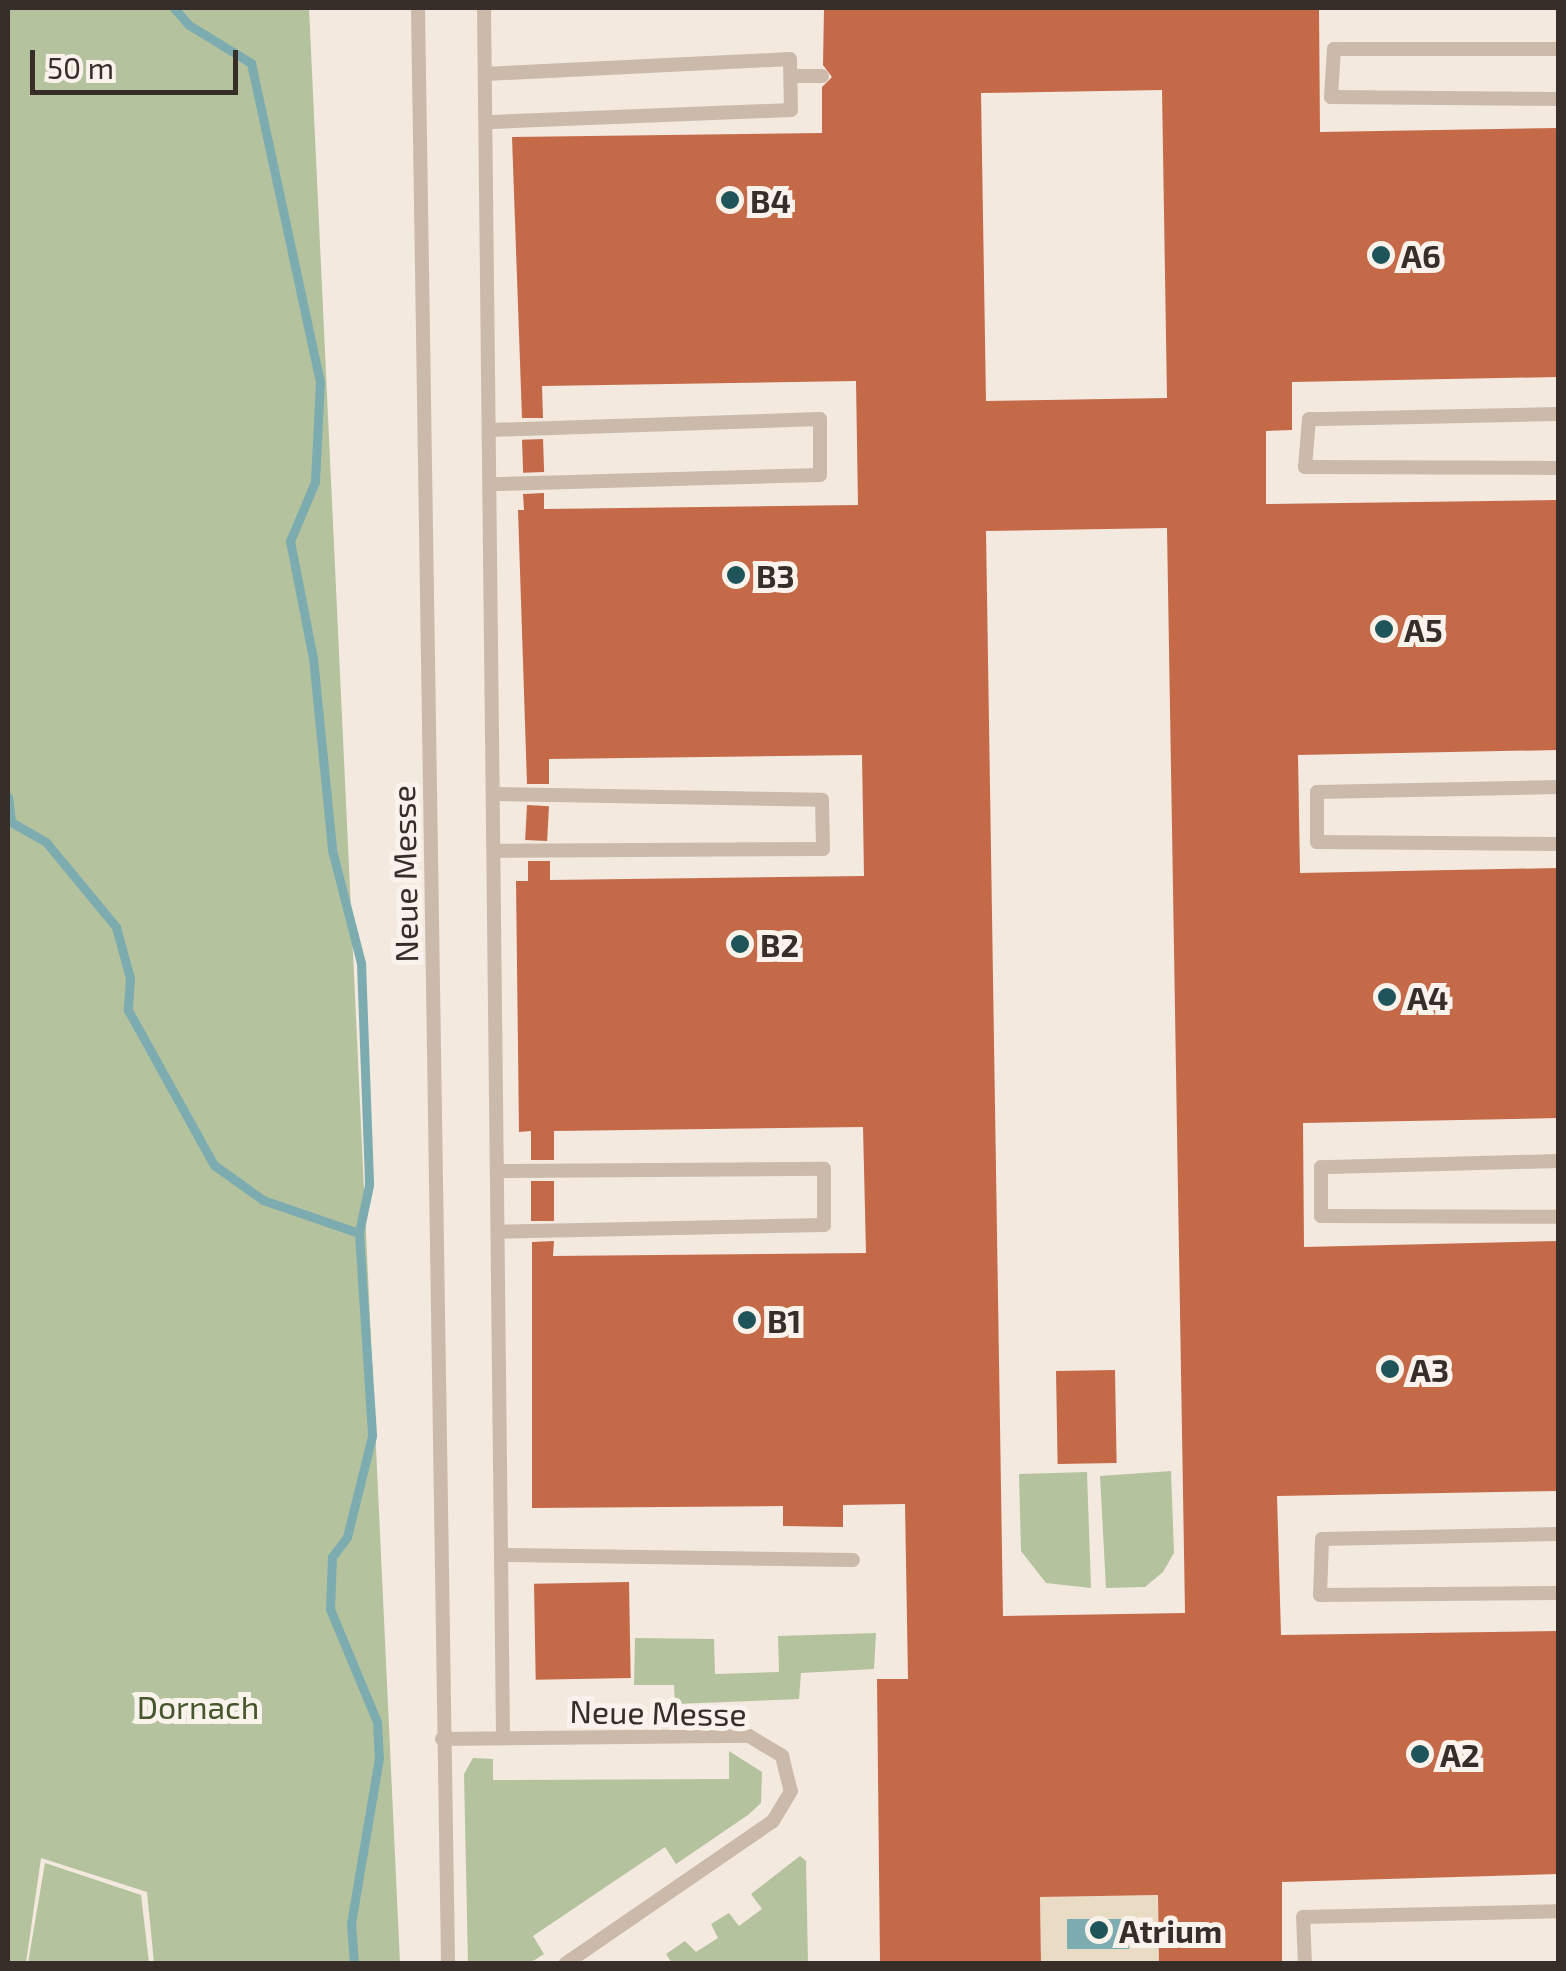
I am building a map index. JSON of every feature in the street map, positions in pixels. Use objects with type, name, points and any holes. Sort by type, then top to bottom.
[{"type":"lane","name":"Neue Messe","points":[[418,8],[448,1964]]},
{"type":"lane","points":[[484,8],[502,1738]]},
{"type":"lane","points":[[1558,49],[1334,49],[1326,67],[1331,97],[1558,99]]},
{"type":"lane","points":[[486,74],[790,59],[790,110],[486,122]]},
{"type":"lane","points":[[790,76],[822,76]]},
{"type":"lane","points":[[1558,414],[1308,419],[1305,467],[1558,468]]},
{"type":"lane","points":[[490,430],[820,419],[820,475],[490,484]]},
{"type":"lane","points":[[1558,787],[1317,792],[1317,842],[1558,844]]},
{"type":"lane","points":[[494,794],[822,800],[824,849],[494,851]]},
{"type":"lane","points":[[1558,1161],[1321,1167],[1322,1216],[1558,1217]]},
{"type":"lane","points":[[498,1171],[824,1169],[824,1225],[499,1232]]},
{"type":"lane","points":[[1558,1534],[1322,1540],[1320,1596],[1558,1593]]},
{"type":"lane","points":[[502,1555],[854,1560]]},
{"type":"lane","name":"Neue Messe","points":[[442,1740],[749,1736],[770,1743],[789,1772],[791,1791],[772,1822],[564,1964]]},
{"type":"lane","points":[[1305,1964],[1303,1917],[1558,1911]]},
{"type":"green space","name":"Dornach","points":[[8,8],[309,8],[400,1963],[154,1963],[147,1892],[41,1858],[26,1963],[8,1963]]},
{"type":"green space","points":[[1171,1471],[1174,1553],[1163,1572],[1145,1587],[1106,1588],[1100,1476]]},
{"type":"green space","points":[[1087,1472],[1091,1588],[1046,1583],[1021,1551],[1019,1474]]},
{"type":"green space","points":[[876,1633],[874,1669],[801,1673],[799,1699],[675,1704],[674,1685],[634,1685],[635,1638],[714,1639],[715,1674],[779,1672],[778,1636]]},
{"type":"green space","points":[[729,1751],[762,1772],[761,1803],[748,1815],[676,1864],[665,1847],[533,1936],[544,1954],[530,1963],[468,1963],[464,1774],[473,1758],[493,1759],[493,1780],[729,1779]]},
{"type":"green space","points":[[800,1856],[806,1861],[808,1963],[672,1963],[666,1954],[685,1941],[696,1952],[718,1938],[711,1924],[729,1913],[739,1926],[762,1909],[751,1894]]},
{"type":"green space","points":[[45,1863],[141,1895],[149,1963],[28,1963]]},
{"type":"shaded area","name":"Atrium","points":[[1158,1895],[1159,1963],[1041,1964],[1040,1897]]},
{"type":"water","points":[[1067,1919],[1129,1919],[1129,1949],[1067,1949]]},
{"type":"building","points":[[824,8],[1319,8],[1320,132],[1558,128],[1558,377],[1292,382],[1292,430],[1266,431],[1266,504],[1558,500],[1558,750],[1298,755],[1300,873],[1558,868],[1558,1118],[1303,1123],[1304,1247],[1558,1241],[1558,1491],[1277,1496],[1281,1635],[1558,1631],[1558,1874],[1282,1882],[1282,1964],[1159,1964],[1158,1895],[1040,1897],[1041,1964],[880,1964],[877,1679],[908,1679],[905,1504],[843,1505],[843,1527],[783,1526],[783,1506],[532,1508],[532,1242],[554,1241],[553,1256],[866,1253],[863,1127],[554,1131],[554,1160],[531,1160],[531,1131],[519,1132],[516,881],[528,881],[528,861],[550,861],[550,880],[864,876],[862,755],[549,759],[549,784],[527,784],[518,510],[524,510],[523,494],[544,493],[544,509],[858,505],[856,381],[542,386],[543,418],[522,418],[512,137],[822,133],[822,87],[832,77],[823,65]],"holes":[[[1162,90],[1167,398],[986,401],[981,93]],[[1167,528],[1185,1613],[1003,1616],[986,531]]]},
{"type":"building","points":[[543,439],[544,472],[523,473],[522,440]]},
{"type":"building","points":[[527,805],[549,806],[547,841],[525,840]]},
{"type":"building","points":[[531,1181],[554,1181],[554,1221],[531,1221]]},
{"type":"building","points":[[1115,1370],[1117,1463],[1058,1464],[1056,1371]]},
{"type":"building","points":[[629,1582],[631,1678],[536,1680],[534,1584]]},
{"type":"waterway","points":[[174,8],[189,25],[251,63],[320,382],[315,482],[290,541],[313,658],[332,850],[361,963],[369,1185],[359,1233],[372,1436],[347,1537],[332,1557],[330,1609],[377,1722],[379,1758],[351,1923],[354,1964]]},
{"type":"waterway","points":[[8,797],[11,822],[46,842],[116,927],[130,978],[128,1010],[214,1165],[263,1200],[359,1233]]},
{"type":"place","name":"B4","points":[[730,200]]},
{"type":"place","name":"A6","points":[[1381,255]]},
{"type":"place","name":"B3","points":[[736,575]]},
{"type":"place","name":"A5","points":[[1384,629]]},
{"type":"place","name":"B2","points":[[740,944]]},
{"type":"place","name":"A4","points":[[1387,997]]},
{"type":"place","name":"B1","points":[[747,1320]]},
{"type":"place","name":"A3","points":[[1390,1369]]},
{"type":"place","name":"A2","points":[[1420,1754]]},
{"type":"place","name":"Atrium","points":[[1099,1930]]}]
